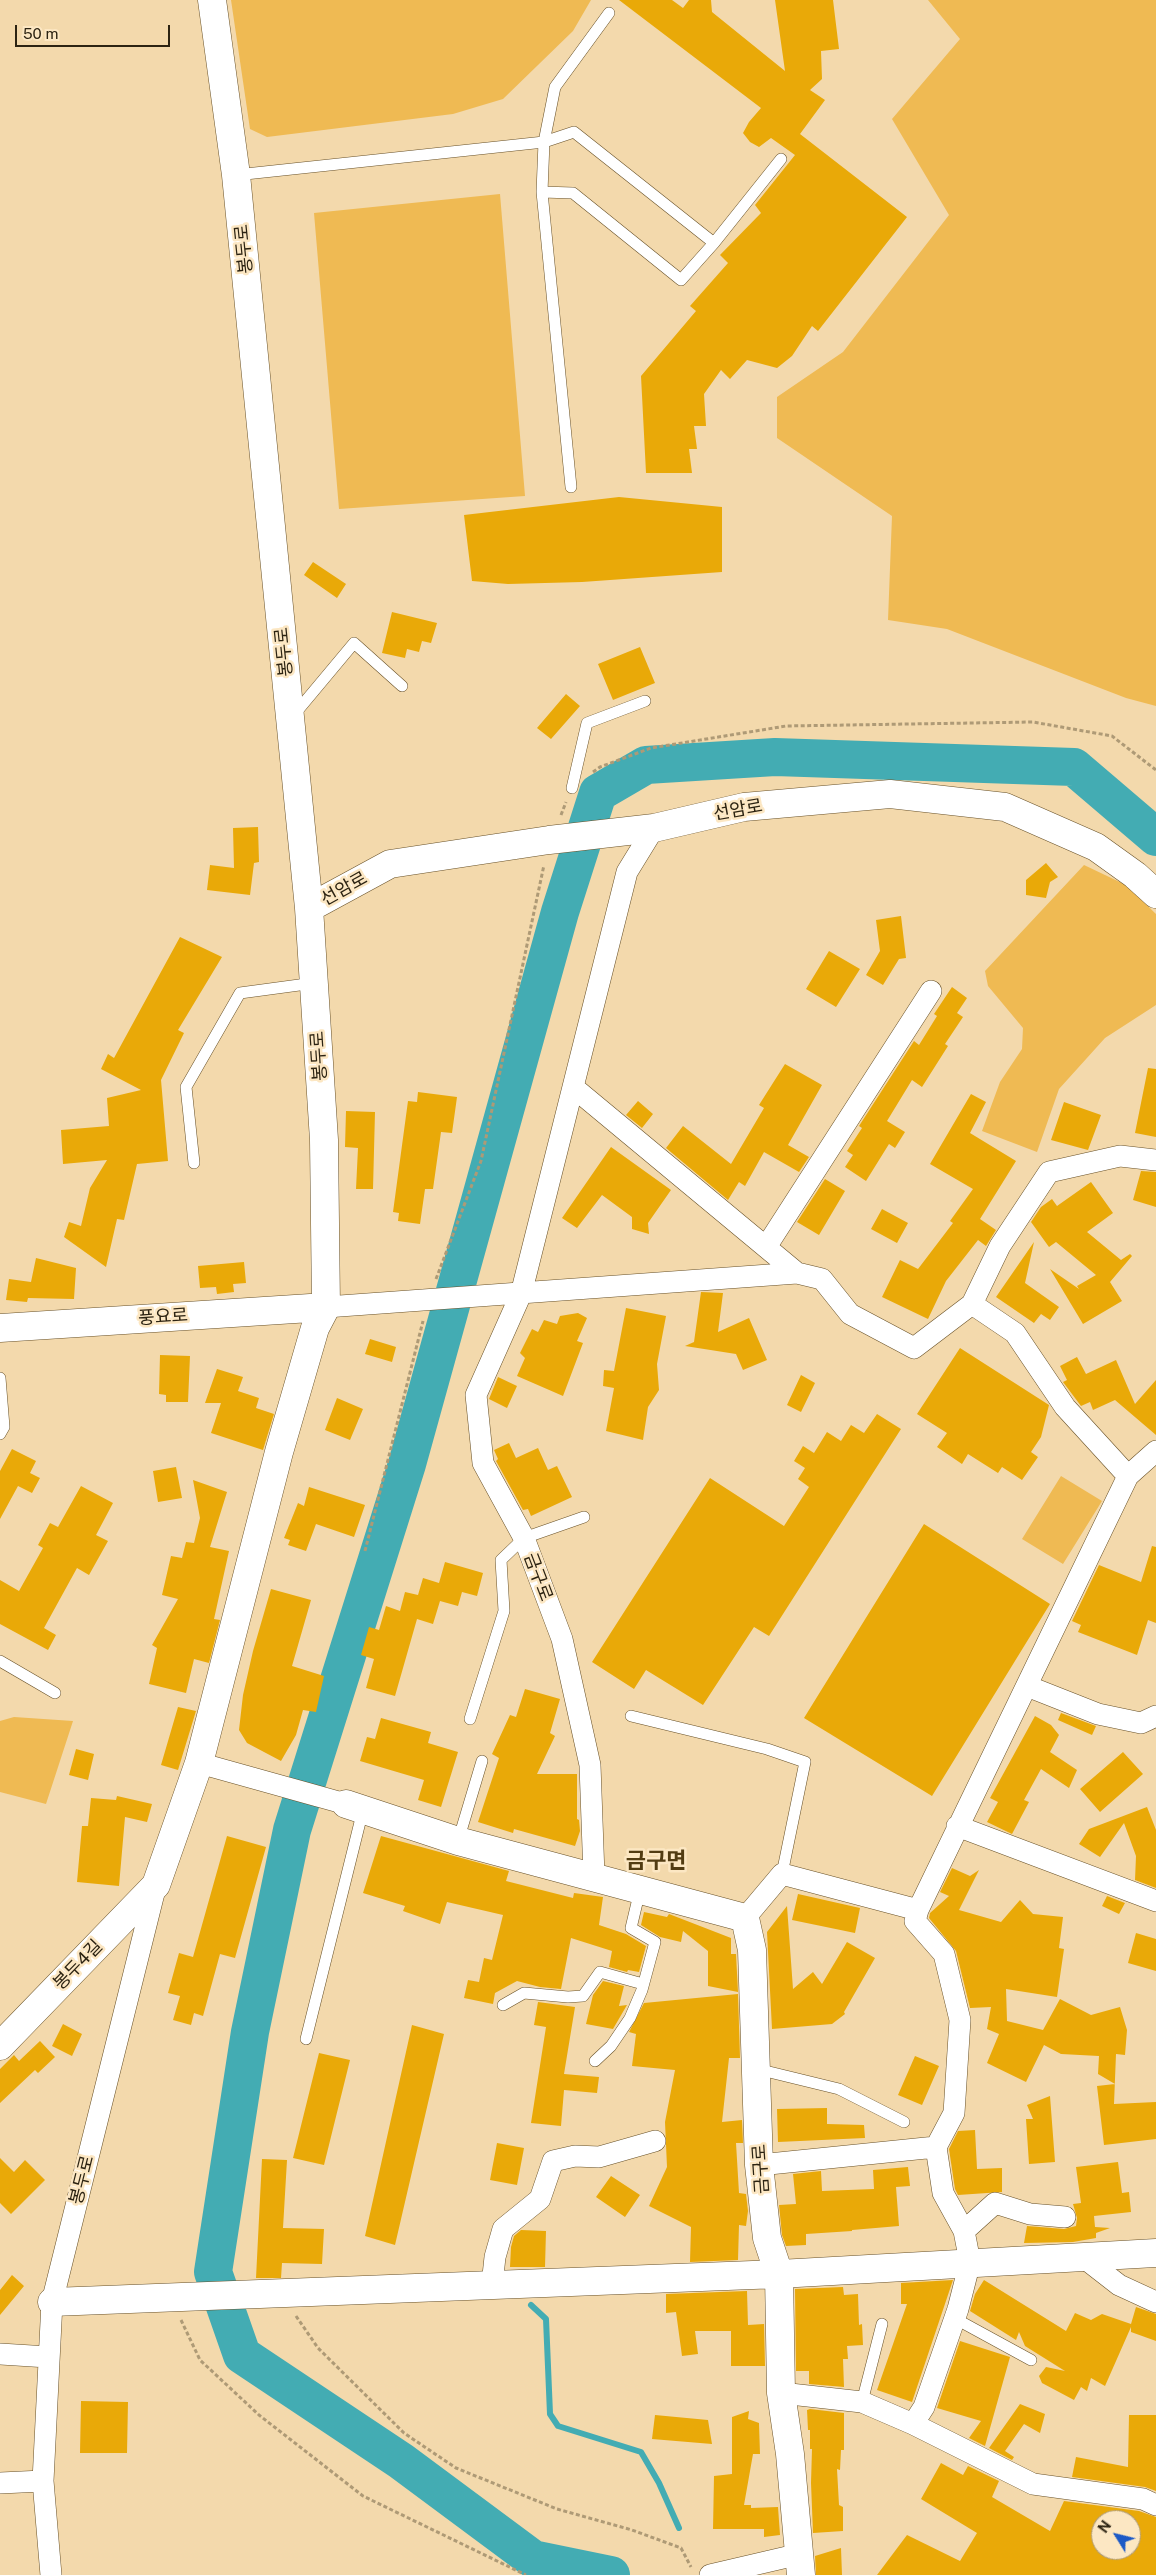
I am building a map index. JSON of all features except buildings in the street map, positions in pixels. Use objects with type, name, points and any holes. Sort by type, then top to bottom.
[{"type":"street","name":"봉두로","points":[[212,0],[236,175],[309,908],[324,1140],[326,1307]]},
{"type":"street","name":"선암로","points":[[309,908],[390,864],[643,829],[744,807],[890,794],[1005,808],[1096,847],[1135,875],[1156,894]]},
{"type":"street","name":"금구로","points":[[594,1876],[590,1765],[562,1640],[524,1538],[483,1463],[476,1395],[516,1294],[573,1087],[627,872],[643,829]]},
{"type":"street","points":[[766,1247],[931,991]]},
{"type":"street","points":[[573,1087],[797,1272]]},
{"type":"street","points":[[156,1885],[199,1763],[279,1452],[315,1328],[326,1307],[797,1272],[822,1278],[850,1314],[914,1348],[972,1304],[1000,1246],[1049,1172],[1120,1156],[1156,1160]]},
{"type":"street","points":[[972,1304],[1015,1333],[1065,1407],[1128,1476]]},
{"type":"street","name":"풍요로","points":[[0,1328],[326,1307]]},
{"type":"street","points":[[913,2424],[924,2407],[954,2318],[970,2262],[964,2231],[943,2193],[936,2146],[954,2113],[960,2020],[944,1954],[915,1921],[918,1910],[957,1826],[1128,1476],[1156,1451]]},
{"type":"street","points":[[1027,1686],[1098,1714],[1141,1723],[1156,1716]]},
{"type":"street","points":[[199,1763],[354,1807],[458,1841],[640,1888],[745,1918],[782,1874],[918,1910]]},
{"type":"street","points":[[957,1826],[1156,1901]]},
{"type":"street","name":"봉두로","points":[[51,2575],[43,2481],[52,2302],[156,1885]]},
{"type":"street","name":"봉두4길","points":[[0,2046],[156,1885]]},
{"type":"street","name":"금구로","points":[[745,1918],[752,1950],[759,2165],[767,2238],[779,2274],[781,2394],[800,2564]]},
{"type":"street","points":[[492,2285],[496,2257],[503,2230],[540,2199],[553,2161],[575,2156],[599,2157],[655,2141]]},
{"type":"street","points":[[759,2165],[936,2146]]},
{"type":"street","points":[[964,2231],[995,2203],[1030,2214],[1065,2217]]},
{"type":"street","points":[[52,2302],[779,2274],[1156,2253]]},
{"type":"street","points":[[1083,2257],[1119,2285],[1156,2302]]},
{"type":"street","points":[[0,2354],[48,2357]]},
{"type":"street","points":[[781,2394],[862,2402],[913,2424],[1033,2484],[1143,2499],[1156,2505]]},
{"type":"street","points":[[0,2482],[43,2481]]},
{"type":"street","points":[[710,2575],[800,2564]]},
{"type":"lane","points":[[571,487],[542,192],[544,142],[555,87],[609,13]]},
{"type":"lane","points":[[236,175],[544,142],[574,132],[714,243]]},
{"type":"lane","points":[[542,192],[573,193],[681,280],[714,243],[781,159]]},
{"type":"lane","points":[[290,720],[354,643],[402,686]]},
{"type":"lane","points":[[572,788],[587,723],[645,702]]},
{"type":"lane","points":[[194,1162],[186,1087],[240,993],[314,983]]},
{"type":"lane","points":[[0,1378],[4,1427],[0,1434]]},
{"type":"lane","points":[[470,1719],[504,1611],[501,1560],[524,1538],[584,1517]]},
{"type":"lane","points":[[0,1661],[55,1693]]},
{"type":"lane","points":[[631,1716],[767,1749],[806,1762],[782,1874]]},
{"type":"lane","points":[[458,1841],[482,1761]]},
{"type":"lane","points":[[306,2039],[354,1807]]},
{"type":"lane","points":[[595,2061],[611,2046],[630,2018],[656,1942],[631,1928],[640,1888]]},
{"type":"lane","points":[[503,2005],[524,1993],[568,1997],[583,1996],[600,1972],[643,1984]]},
{"type":"lane","points":[[757,2070],[839,2089],[904,2122]]},
{"type":"lane","points":[[954,2318],[1031,2360]]},
{"type":"lane","points":[[862,2402],[882,2324]]},
{"type":"path","points":[[365,1550],[435,1299],[481,1161],[556,840],[572,788],[600,766],[651,748],[786,726],[1033,722],[1112,736],[1156,770]]},
{"type":"path","points":[[282,2294],[318,2348],[404,2433],[456,2468],[557,2509],[632,2530],[681,2548],[695,2575]]},
{"type":"path","points":[[177,2298],[200,2360],[259,2415],[363,2496],[526,2575]]},
{"type":"shaded area","points":[[231,0],[591,0],[573,31],[503,99],[453,114],[267,137],[250,129]]},
{"type":"shaded area","points":[[928,0],[1156,0],[1156,706],[1126,698],[947,629],[888,620],[892,516],[777,438],[777,397],[843,352],[949,215],[892,119],[960,39]]},
{"type":"shaded area","points":[[500,194],[525,496],[339,509],[314,213]]},
{"type":"shaded area","points":[[1084,865],[1126,885],[1156,914],[1156,1005],[1105,1038],[1059,1089],[1037,1152],[982,1131],[1000,1082],[1022,1049],[1023,1028],[988,986],[985,971]]},
{"type":"shaded area","points":[[1061,1476],[1102,1501],[1063,1564],[1022,1539]]},
{"type":"shaded area","points":[[14,1717],[73,1721],[46,1804],[0,1792],[0,1721]]},
{"type":"waterway","points":[[611,2575],[533,2559],[401,2461],[242,2355],[213,2272],[250,2032],[292,1830],[407,1464],[560,912],[598,793],[646,765],[775,757],[1074,767],[1156,837]]},
{"type":"waterway","points":[[531,2305],[546,2319],[550,2414],[558,2426],[641,2452],[659,2483],[679,2528]]},
{"type":"district","name":"금구면","points":[[656,1861]]}]
